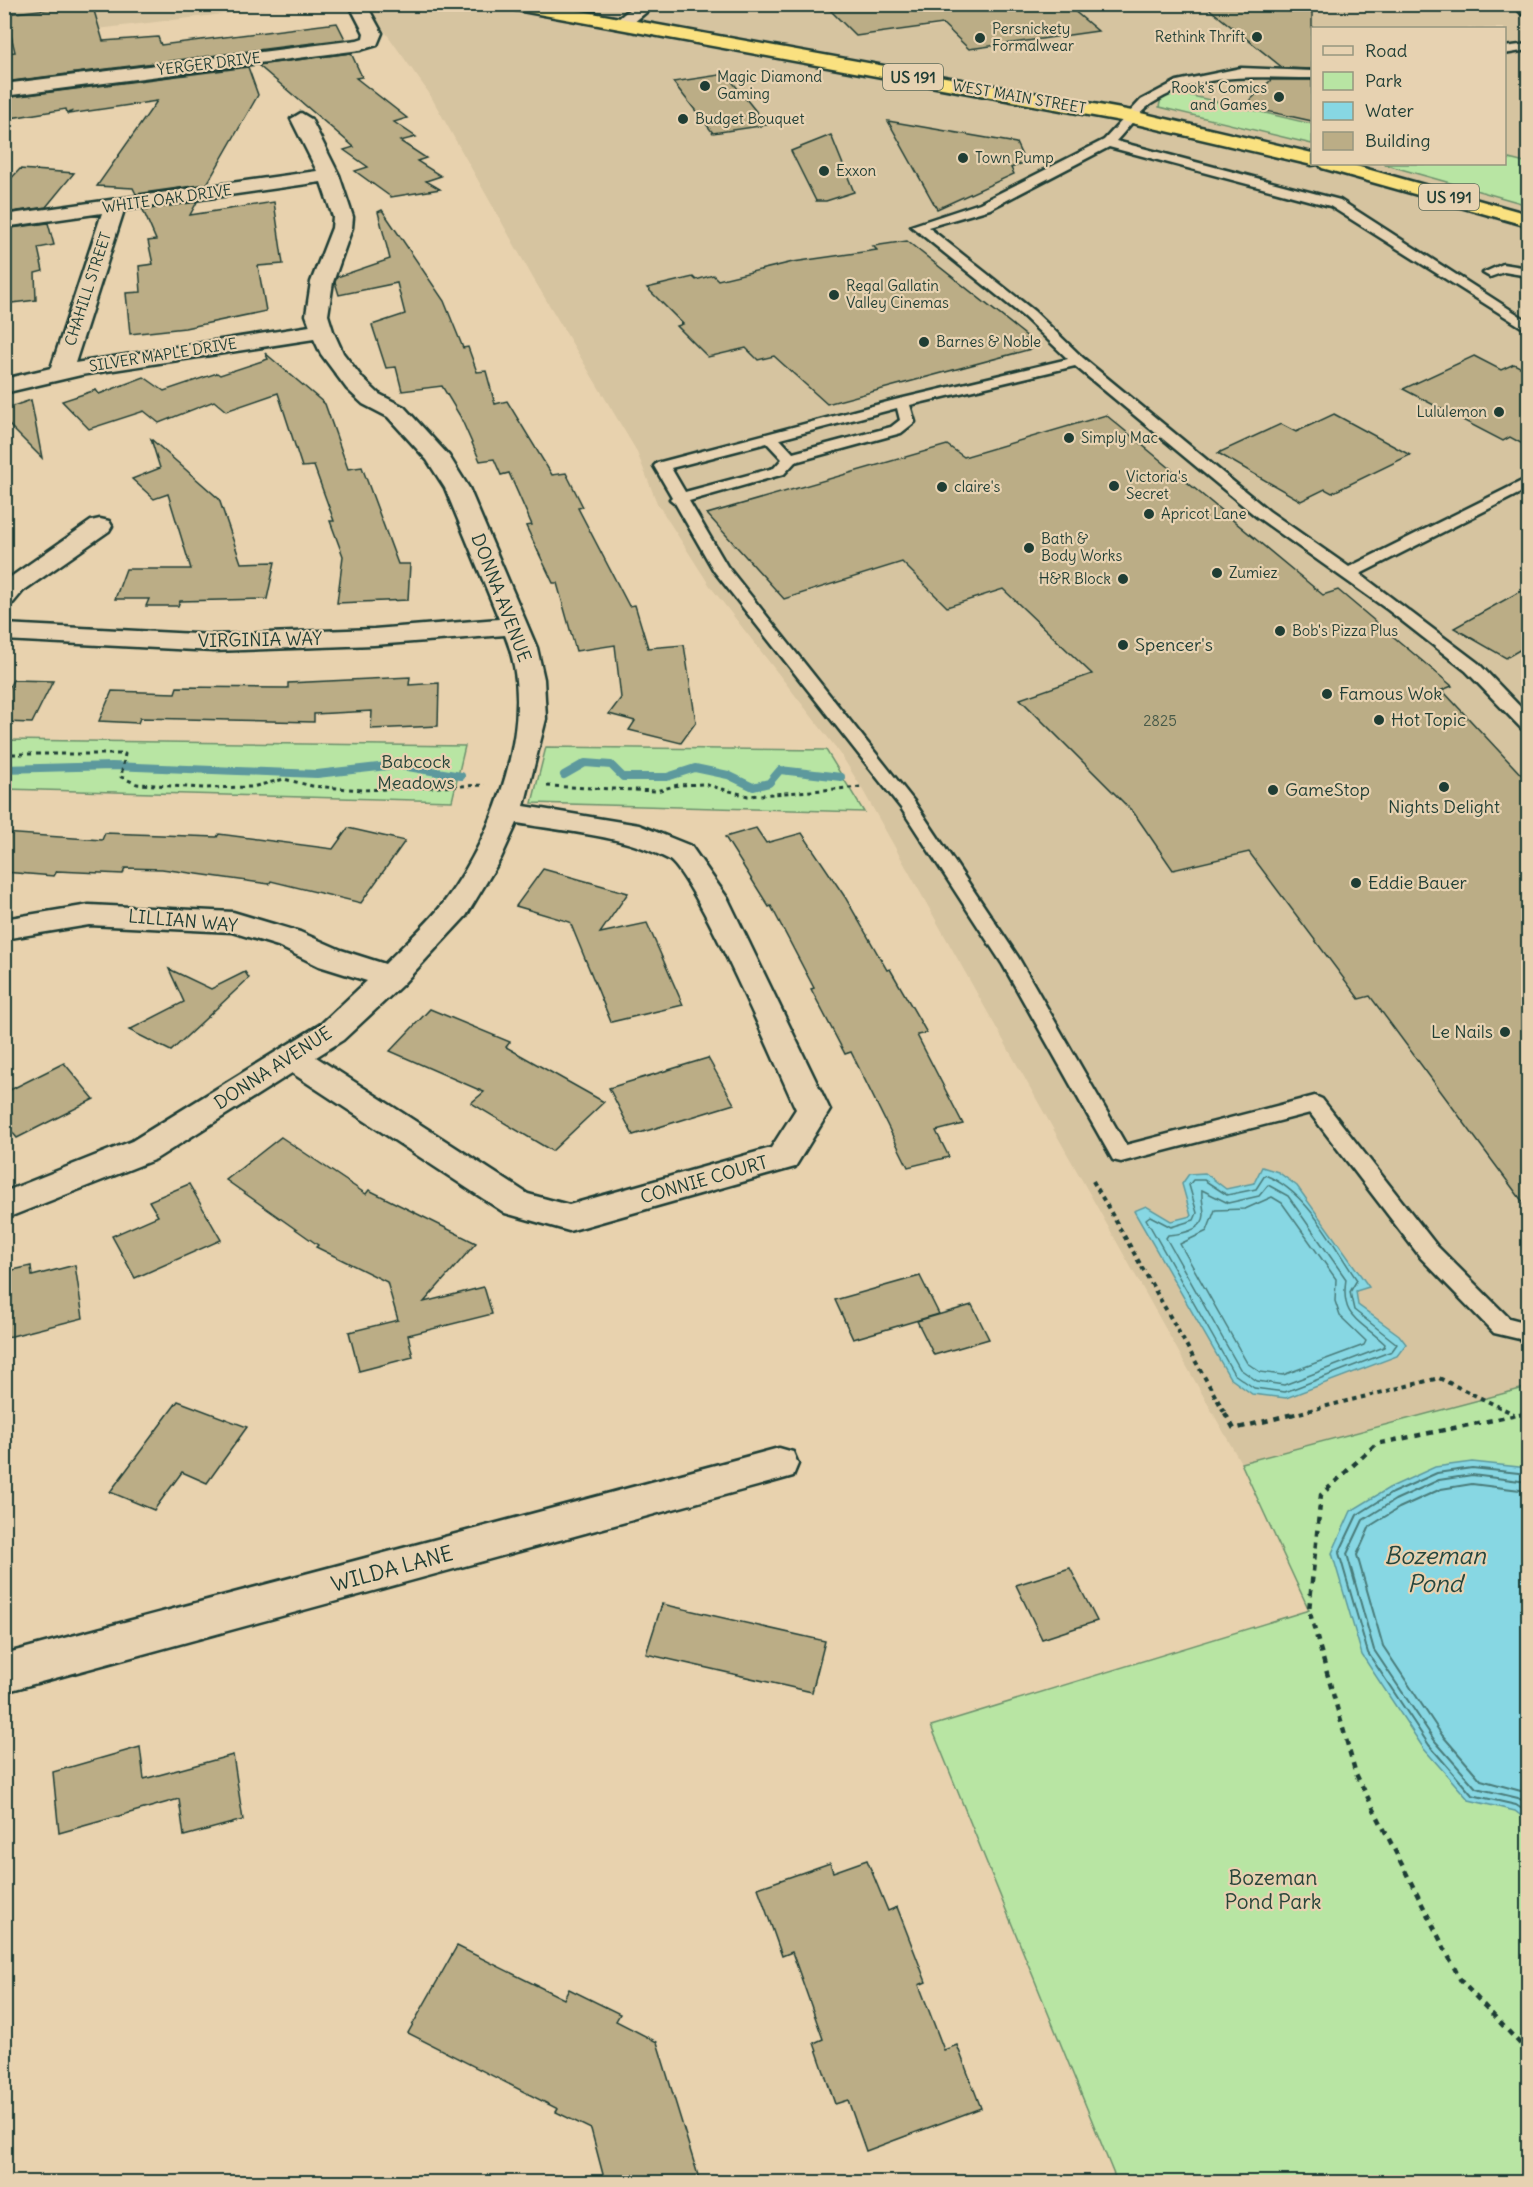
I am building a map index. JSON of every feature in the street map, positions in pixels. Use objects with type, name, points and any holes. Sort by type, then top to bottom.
[{"type":"highway","name":"WEST MAIN STREET","points":[[511,4],[1132,117],[1311,159]]},
{"type":"highway","name":"US 191","points":[[1333,165],[1528,220]]},
{"type":"street","name":"YERGER DRIVE","points":[[4,90],[360,45],[371,41],[374,33],[357,4]]},
{"type":"street","points":[[621,24],[648,4]]},
{"type":"street","points":[[1521,4],[1528,10]]},
{"type":"street","name":"DONNA AVENUE","points":[[4,1206],[144,1150],[332,1032],[391,977],[455,909],[486,858],[508,812],[532,719],[530,680],[524,648],[457,488],[437,456],[427,442],[396,412],[371,399],[355,384],[332,354],[322,331],[317,315],[322,282],[342,228],[343,218],[329,175],[301,118]]},
{"type":"street","name":"WHITE OAK DRIVE","points":[[4,221],[329,175]]},
{"type":"street","name":"CHAHILL STREET","points":[[61,372],[115,206]]},
{"type":"street","name":"SILVER MAPLE DRIVE","points":[[4,386],[61,372],[322,331]]},
{"type":"street","points":[[4,598],[14,586],[100,526]]},
{"type":"street","name":"VIRGINIA WAY","points":[[4,632],[213,643],[374,637],[516,626]]},
{"type":"street","name":"CONNIE COURT","points":[[292,1057],[517,1204],[569,1218],[783,1158],[813,1110],[712,899],[681,853],[639,834],[508,812]]},
{"type":"street","name":"LILLIAN WAY","points":[[4,929],[89,915],[233,922],[289,939],[330,958],[391,977]]},
{"type":"street","name":"WILDA LANE","points":[[4,1673],[779,1464]]},
{"type":"lane","points":[[1506,51],[1528,47]]},
{"type":"lane","points":[[1311,75],[1241,72],[1181,84],[1145,102],[1108,143],[985,206],[918,226],[1029,314],[1078,361],[1263,514],[1394,606],[1472,667],[1528,724]]},
{"type":"lane","points":[[1108,143],[1335,203],[1528,327]]},
{"type":"lane","points":[[1057,170],[1111,157],[1151,156]]},
{"type":"lane","points":[[1490,273],[1503,268],[1528,272]]},
{"type":"lane","points":[[1078,361],[900,403],[662,466],[678,498],[720,568],[907,804],[1011,962],[1121,1154],[1315,1104],[1429,1252],[1502,1326],[1528,1332]]},
{"type":"lane","points":[[678,498],[778,471],[790,459],[896,430],[908,422],[906,410],[900,403]]},
{"type":"lane","points":[[770,438],[790,459]]},
{"type":"lane","points":[[1348,574],[1528,483]]},
{"type":"path","points":[[4,754],[126,754],[121,777]]},
{"type":"path","points":[[1093,1181],[1234,1429],[1439,1378],[1515,1414]]},
{"type":"path","points":[[1528,1413],[1376,1443],[1321,1495],[1309,1610],[1356,1774],[1461,1981],[1528,2052]]},
{"type":"shaded area","points":[[5,4],[299,5],[5,40]]},
{"type":"shaded area","points":[[898,4],[922,29],[1101,4],[1528,5],[1528,1387],[1241,1463],[861,787],[840,753],[710,586],[657,503],[636,450],[533,278],[429,93],[366,5]]},
{"type":"green space","points":[[1168,94],[1184,94],[1311,124],[1311,144],[1159,107],[1161,98]]},
{"type":"green space","points":[[1506,158],[1521,162],[1528,160],[1528,205],[1387,165],[1506,165]]},
{"type":"green space","name":"Babcock Meadows","points":[[5,740],[465,746],[452,801],[5,789]]},
{"type":"green space","points":[[546,747],[826,750],[864,812],[532,803]]},
{"type":"green space","name":"Bozeman Pond Park","points":[[1528,1387],[1528,2182],[1117,2182],[931,1726],[1309,1610],[1241,1463]]},
{"type":"water","points":[[1262,1167],[1278,1172],[1297,1186],[1369,1287],[1356,1291],[1358,1305],[1399,1335],[1406,1344],[1397,1356],[1286,1398],[1252,1394],[1230,1378],[1134,1211],[1146,1206],[1171,1221],[1191,1216],[1182,1184],[1189,1174],[1205,1173],[1226,1189],[1254,1183]]},
{"type":"water","name":"Bozeman Pond","points":[[1472,1462],[1528,1468],[1528,1821],[1515,1811],[1469,1800],[1424,1749],[1362,1655],[1332,1553],[1351,1511],[1389,1488],[1435,1467]]},
{"type":"building","points":[[92,4],[103,41],[158,37],[161,45],[337,23],[345,39],[4,82],[4,53],[15,52],[6,14]]},
{"type":"building","points":[[824,4],[1066,4],[1098,31],[969,49],[943,24],[856,36]]},
{"type":"building","points":[[1203,4],[1312,5],[1311,69],[1283,68]]},
{"type":"building","points":[[351,53],[362,77],[356,78],[407,118],[394,122],[416,137],[400,141],[426,158],[417,161],[441,176],[426,181],[440,189],[391,197],[355,171],[368,167],[344,150],[354,147],[258,65]]},
{"type":"building","points":[[248,67],[258,95],[207,184],[136,194],[133,188],[97,186],[157,101],[69,114],[71,112],[67,113],[66,109],[4,119],[4,98]]},
{"type":"building","points":[[726,74],[767,125],[713,133],[673,82]]},
{"type":"building","points":[[1271,80],[1311,80],[1311,121],[1244,106]]},
{"type":"building","points":[[888,121],[1016,143],[1025,162],[1011,168],[1014,174],[937,209]]},
{"type":"building","points":[[831,135],[854,192],[826,201],[816,201],[791,151]]},
{"type":"building","points":[[20,169],[74,173],[46,207],[4,213],[4,186]]},
{"type":"building","points":[[197,202],[190,215],[274,202],[283,264],[258,266],[266,311],[185,328],[130,334],[126,293],[141,292],[139,266],[153,264],[148,241],[156,240],[143,210]]},
{"type":"building","points":[[382,210],[444,301],[463,348],[468,347],[477,372],[486,371],[495,404],[507,401],[552,475],[566,473],[583,507],[578,508],[629,606],[635,605],[648,648],[684,645],[696,722],[681,743],[629,730],[635,721],[609,714],[621,698],[615,645],[576,651],[557,583],[553,583],[526,526],[532,525],[509,473],[501,475],[494,459],[480,461],[460,416],[442,386],[402,391],[396,367],[386,368],[372,325],[405,314],[397,283],[339,295],[335,282],[337,277],[390,259],[378,212]]},
{"type":"building","points":[[48,223],[54,245],[38,248],[43,271],[35,273],[36,300],[4,304],[4,229]]},
{"type":"building","points":[[907,241],[1029,338],[1020,341],[1031,349],[827,404],[774,356],[758,360],[746,348],[708,357],[677,326],[683,324],[647,288],[693,277],[696,280],[713,275],[718,280],[793,262],[877,250],[873,246]]},
{"type":"building","points":[[265,353],[325,404],[348,469],[362,467],[398,564],[410,564],[408,600],[337,603],[343,556],[330,521],[334,521],[314,466],[302,467],[278,393],[226,411],[214,401],[159,423],[144,411],[89,429],[62,401],[96,390],[99,394],[144,377],[164,391],[268,359]]},
{"type":"building","points":[[1474,356],[1501,370],[1514,364],[1528,371],[1528,447],[1510,437],[1503,441],[1403,389]]},
{"type":"building","points":[[31,400],[42,458],[4,420],[4,409]]},
{"type":"building","points":[[1334,414],[1410,455],[1332,493],[1325,489],[1301,501],[1218,453],[1281,424],[1296,432]]},
{"type":"building","points":[[1106,415],[1323,595],[1338,590],[1452,686],[1442,690],[1528,782],[1528,1209],[1370,996],[1359,999],[1249,852],[1173,870],[1134,813],[1020,699],[1092,674],[1003,589],[947,607],[902,562],[784,599],[707,514],[947,445],[964,457]]},
{"type":"building","points":[[151,439],[219,499],[241,563],[275,562],[267,599],[180,601],[178,606],[146,606],[149,599],[115,599],[126,569],[191,569],[168,494],[154,499],[132,479],[160,468]]},
{"type":"building","points":[[1528,587],[1528,645],[1506,658],[1454,628]]},
{"type":"building","points":[[410,677],[409,685],[439,683],[438,726],[371,729],[372,711],[314,714],[314,722],[140,718],[138,723],[99,721],[112,691],[175,693],[177,687],[288,688],[288,683]]},
{"type":"building","points":[[13,680],[53,681],[32,723],[4,722],[4,697]]},
{"type":"building","points":[[348,828],[405,841],[361,903],[271,881],[269,884],[162,869],[125,868],[123,874],[57,871],[54,876],[4,872],[4,833],[102,840],[105,833],[217,837],[219,834],[333,849]]},
{"type":"building","points":[[756,828],[766,843],[802,833],[845,897],[887,970],[890,969],[927,1033],[917,1035],[963,1124],[936,1131],[949,1157],[908,1167],[851,1052],[845,1054],[771,906],[769,907],[725,837]]},
{"type":"building","points":[[543,869],[628,893],[600,933],[647,923],[683,1005],[611,1022],[570,922],[516,906]]},
{"type":"building","points":[[169,969],[211,989],[245,972],[249,978],[171,1051],[129,1030],[184,1002]]},
{"type":"building","points":[[430,1009],[510,1042],[506,1047],[604,1102],[552,1151],[471,1103],[484,1092],[390,1051]]},
{"type":"building","points":[[708,1058],[734,1104],[633,1135],[609,1088]]},
{"type":"building","points":[[64,1063],[94,1099],[17,1138],[4,1122],[4,1093]]},
{"type":"building","points":[[281,1137],[366,1194],[369,1190],[476,1243],[424,1302],[484,1287],[492,1314],[408,1335],[413,1357],[359,1371],[349,1332],[398,1320],[387,1282],[316,1247],[318,1245],[226,1180]]},
{"type":"building","points":[[189,1184],[221,1240],[135,1278],[112,1236],[158,1216],[149,1201]]},
{"type":"building","points":[[75,1265],[83,1318],[4,1338],[4,1272],[31,1266],[32,1276]]},
{"type":"building","points":[[920,1276],[939,1314],[853,1339],[835,1300]]},
{"type":"building","points":[[972,1305],[989,1339],[934,1355],[917,1321]]},
{"type":"building","points":[[178,1401],[247,1427],[207,1483],[182,1472],[154,1510],[110,1492]]},
{"type":"building","points":[[1070,1568],[1097,1621],[1042,1639],[1016,1585]]},
{"type":"building","points":[[662,1604],[825,1641],[812,1692],[646,1654]]},
{"type":"building","points":[[140,1747],[144,1779],[233,1755],[243,1820],[184,1836],[179,1799],[59,1833],[53,1772]]},
{"type":"building","points":[[867,1860],[888,1911],[897,1907],[926,1982],[919,1985],[944,2050],[957,2045],[981,2108],[866,2151],[848,2100],[835,2104],[814,2043],[823,2039],[792,1952],[782,1956],[758,1888],[830,1863],[833,1872]]},
{"type":"building","points":[[457,1946],[564,1999],[569,1989],[620,2014],[616,2021],[657,2042],[700,2182],[605,2182],[591,2129],[556,2112],[558,2109],[408,2033]]},
{"type":"waterway","points":[[564,775],[585,763],[611,765],[623,777],[667,777],[695,768],[728,775],[753,787],[769,783],[780,770],[841,777]]},
{"type":"waterway","points":[[4,769],[112,766],[317,774],[396,765],[461,776]]},
{"type":"place","name":"Rethink Thrift","points":[[1257,37]]},
{"type":"place","name":"Persnickety Formalwear","points":[[980,38]]},
{"type":"place","name":"Magic Diamond Gaming","points":[[705,86]]},
{"type":"place","name":"Rook's Comics and Games","points":[[1279,97]]},
{"type":"place","name":"Budget Bouquet","points":[[683,119]]},
{"type":"place","name":"Town Pump","points":[[963,158]]},
{"type":"place","name":"Exxon","points":[[824,171]]},
{"type":"place","name":"Regal Gallatin Valley Cinemas","points":[[834,295]]},
{"type":"place","name":"Barnes & Noble","points":[[924,342]]},
{"type":"place","name":"Lululemon","points":[[1499,412]]},
{"type":"place","name":"Simply Mac","points":[[1069,438]]},
{"type":"place","name":"Victoria's Secret","points":[[1114,486]]},
{"type":"place","name":"claire's","points":[[942,487]]},
{"type":"place","name":"Apricot Lane","points":[[1149,514]]},
{"type":"place","name":"Bath & Body Works","points":[[1029,548]]},
{"type":"place","name":"Zumiez","points":[[1217,573]]},
{"type":"place","name":"H&R Block","points":[[1123,579]]},
{"type":"place","name":"Bob's Pizza Plus","points":[[1280,631]]},
{"type":"place","name":"Spencer's","points":[[1123,645]]},
{"type":"place","name":"Famous Wok","points":[[1327,694]]},
{"type":"place","name":"Hot Topic","points":[[1379,720]]},
{"type":"place","name":"Nights Delight","points":[[1444,787]]},
{"type":"place","name":"GameStop","points":[[1273,790]]},
{"type":"place","name":"Eddie Bauer","points":[[1356,883]]},
{"type":"place","name":"Le Nails","points":[[1505,1032]]}]
